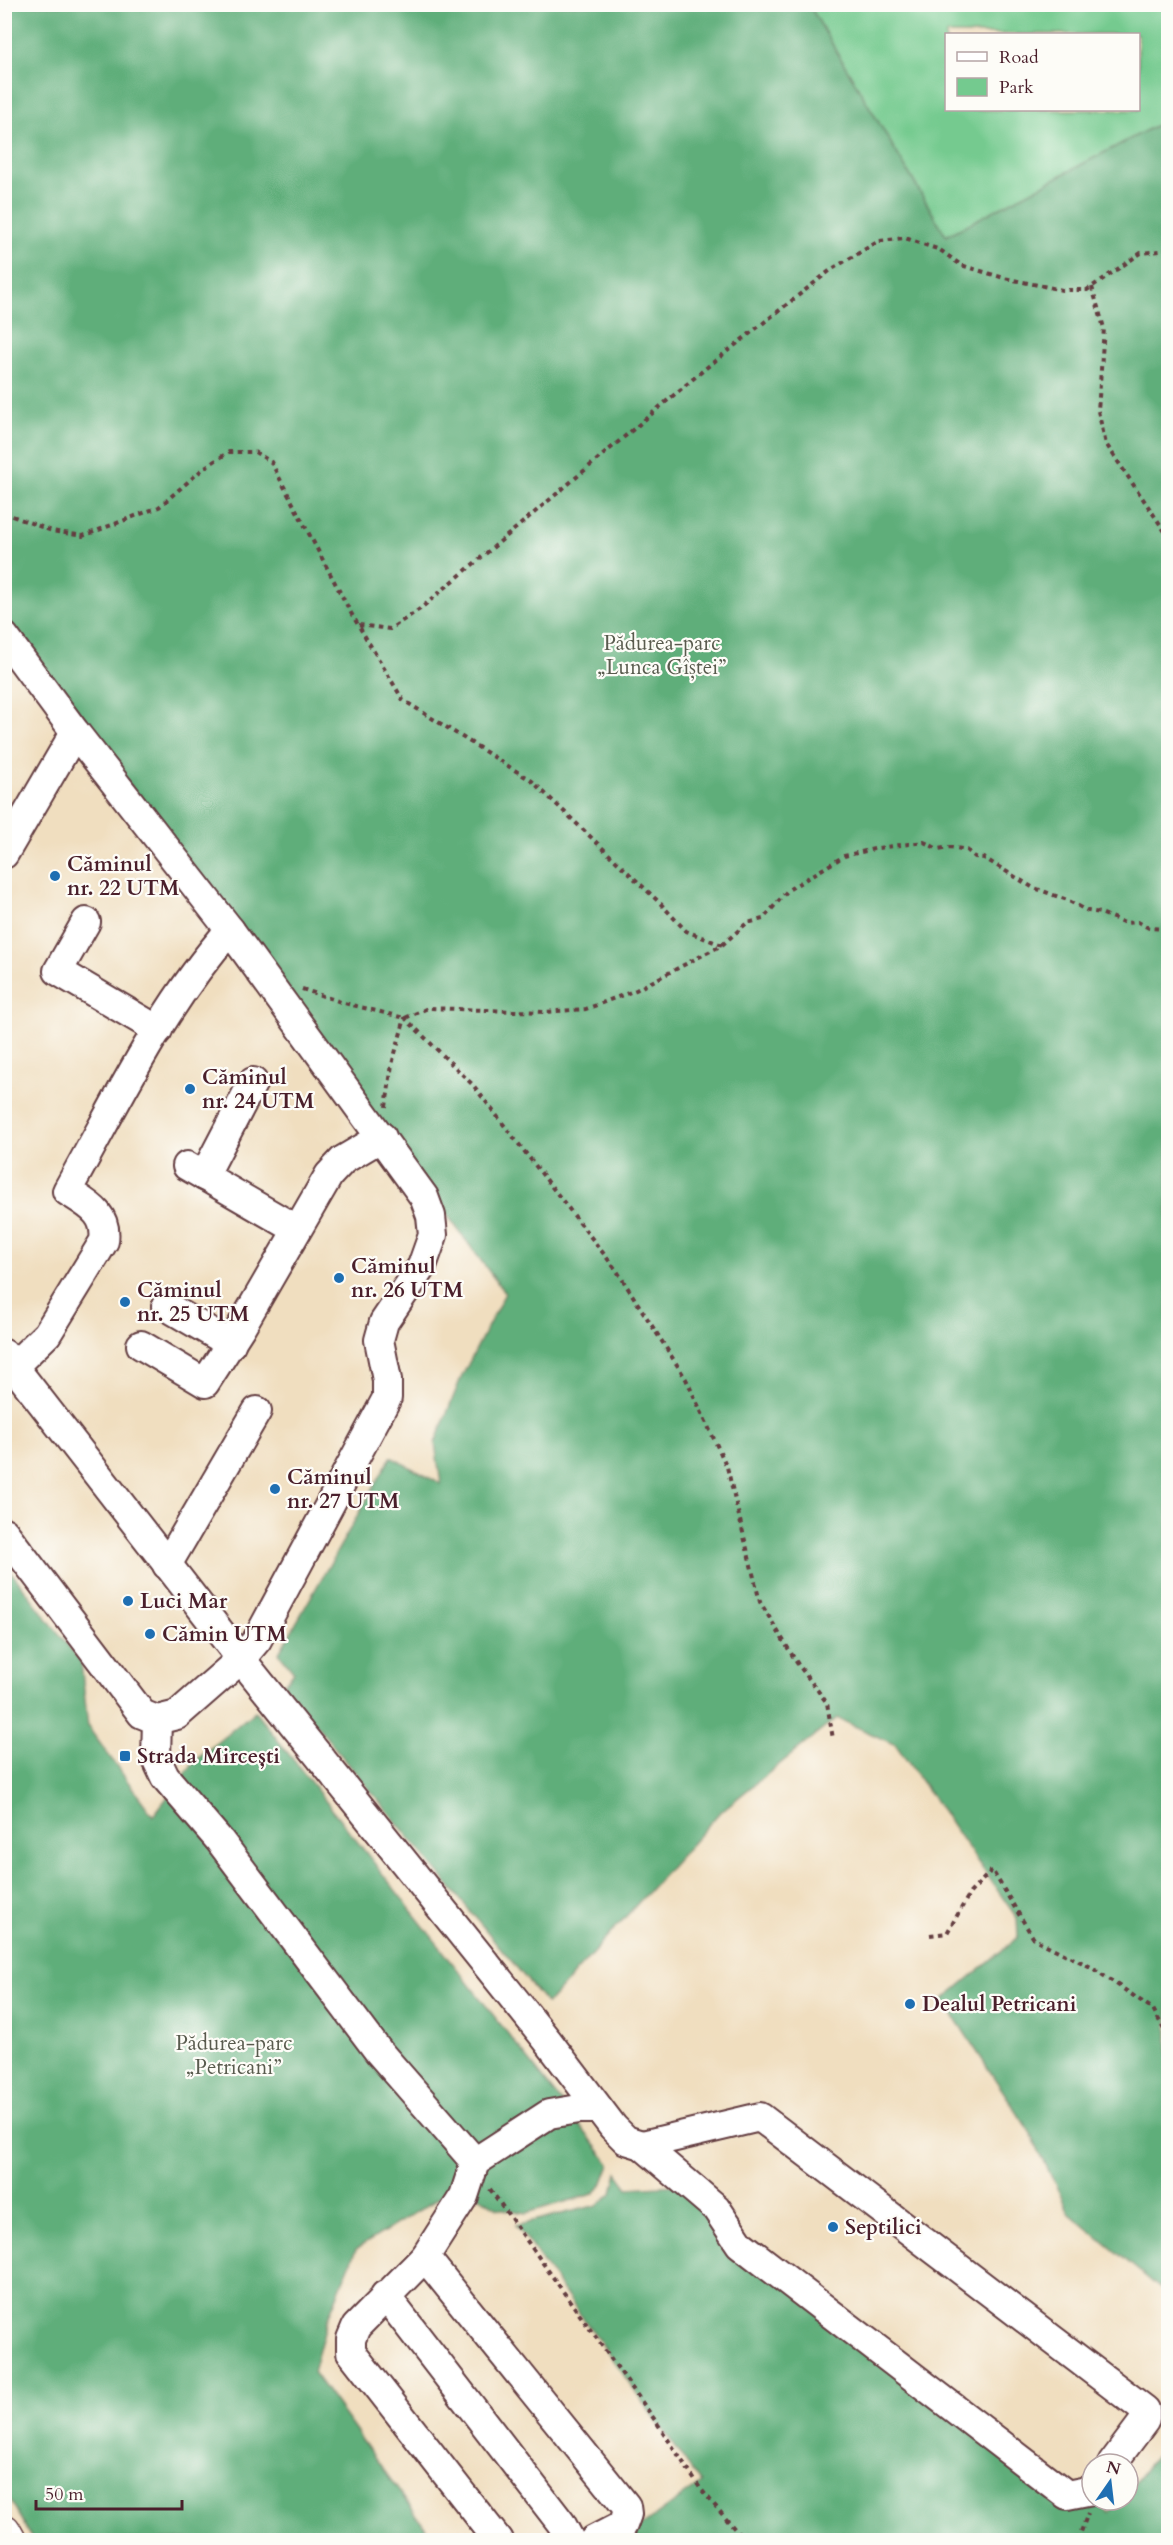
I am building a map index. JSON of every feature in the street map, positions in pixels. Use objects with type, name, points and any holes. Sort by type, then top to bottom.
[{"type":"main road","points":[[4,2531],[9,2541]]},
{"type":"lane","points":[[4,636],[75,732],[230,930],[382,1137],[424,1197],[431,1215],[433,1235],[422,1266],[384,1322],[379,1340],[387,1380],[387,1398],[257,1640],[241,1659],[177,1715],[158,1720],[142,1714],[4,1532]]},
{"type":"lane","points":[[4,854],[75,732]]},
{"type":"lane","points":[[86,922],[58,971],[158,1030]]},
{"type":"lane","points":[[230,930],[199,966],[158,1030],[67,1191],[95,1209],[105,1230],[104,1241],[47,1334],[9,1360],[241,1659],[626,2140],[642,2145],[716,2208],[740,2244],[749,2252],[1067,2495],[1080,2498]]},
{"type":"lane","points":[[253,1082],[195,1171],[296,1229]]},
{"type":"lane","points":[[141,1345],[205,1383],[231,1344],[296,1229],[337,1166],[382,1137]]},
{"type":"lane","points":[[166,1305],[231,1344]]},
{"type":"lane","points":[[167,1565],[257,1411]]},
{"type":"lane","points":[[158,1720],[156,1758],[165,1777],[220,1841],[379,2052],[475,2162]]},
{"type":"lane","points":[[549,2114],[567,2065]]},
{"type":"lane","points":[[498,2541],[351,2352],[351,2339],[356,2327],[385,2295],[425,2257],[464,2196],[475,2162],[549,2114],[579,2109],[599,2109]]},
{"type":"lane","points":[[642,2145],[760,2118],[1145,2410],[1147,2416],[1145,2420],[1121,2452]]},
{"type":"lane","points":[[425,2257],[626,2506],[627,2514],[623,2525],[594,2541]]},
{"type":"lane","points":[[385,2295],[561,2523],[570,2541]]},
{"type":"path","points":[[358,625],[390,628],[420,609],[706,368],[832,269],[879,241],[905,238],[940,250],[961,265],[1004,278],[1062,290],[1087,290],[1141,254],[1168,250]]},
{"type":"path","points":[[1092,286],[1104,328],[1098,411],[1107,444],[1168,536]]},
{"type":"path","points":[[4,513],[52,531],[83,536],[159,507],[205,467],[229,452],[255,452],[271,462],[358,625],[403,700],[532,781],[659,902],[686,931],[722,945]]},
{"type":"path","points":[[405,1018],[428,1008],[544,1012],[586,1009],[636,990],[722,945],[747,923],[763,919],[788,890],[844,856],[878,848],[924,842],[938,849],[950,847],[967,850],[975,857],[984,858],[1032,887],[1068,900],[1088,911],[1101,913],[1125,923],[1137,922],[1149,928],[1168,929]]},
{"type":"path","points":[[300,988],[344,1003],[405,1018],[473,1085],[617,1271],[686,1378],[727,1467],[760,1602],[797,1663],[827,1703],[833,1739]]},
{"type":"path","points":[[382,1137],[392,1064],[405,1018]]},
{"type":"path","points":[[930,1935],[947,1933],[970,1893],[992,1870],[1034,1939],[1091,1967],[1153,2009],[1168,2037]]},
{"type":"path","points":[[475,2162],[494,2195],[657,2423],[700,2488],[744,2541]]},
{"type":"path","points":[[1077,2541],[1086,2512]]},
{"type":"green space","name":"Pădurea-parc „Lunca Gîștei”","points":[[4,5],[809,5],[946,236],[1168,119],[1168,2295],[1069,2213],[1030,2132],[943,2000],[1018,1937],[1017,1918],[896,1745],[837,1718],[719,1813],[547,2004],[283,1685],[294,1672],[279,1653],[391,1457],[441,1484],[435,1443],[460,1380],[505,1293],[5,618]]},
{"type":"green space","points":[[809,5],[1164,5],[1168,13],[1168,119],[946,236]]},
{"type":"green space","name":"Pădurea-parc „Petricani”","points":[[4,1563],[81,1662],[88,1727],[153,1816],[196,1760],[255,1711],[610,2164],[602,2185],[593,2194],[526,2213],[498,2208],[460,2185],[356,2249],[327,2320],[313,2372],[434,2540],[33,2540],[5,2492]]},
{"type":"green space","points":[[617,2173],[628,2188],[677,2185],[833,2321],[1080,2493],[1080,2512],[1140,2512],[1140,2476],[1168,2440],[1168,2540],[622,2540],[701,2483],[516,2225],[598,2205],[612,2193]]},
{"type":"place","name":"Căminul nr. 22 UTM","points":[[55,876]]},
{"type":"place","name":"Căminul nr. 24 UTM","points":[[190,1089]]},
{"type":"place","name":"Căminul nr. 26 UTM","points":[[339,1278]]},
{"type":"place","name":"Căminul nr. 25 UTM","points":[[125,1302]]},
{"type":"place","name":"Căminul nr. 27 UTM","points":[[275,1489]]},
{"type":"place","name":"Luci Mar","points":[[128,1601]]},
{"type":"place","name":"Cămin UTM","points":[[150,1634]]},
{"type":"place","name":"Strada Mircești","points":[[125,1756]]},
{"type":"place","name":"Dealul Petricani","points":[[910,2004]]},
{"type":"place","name":"Septilici","points":[[833,2227]]}]
